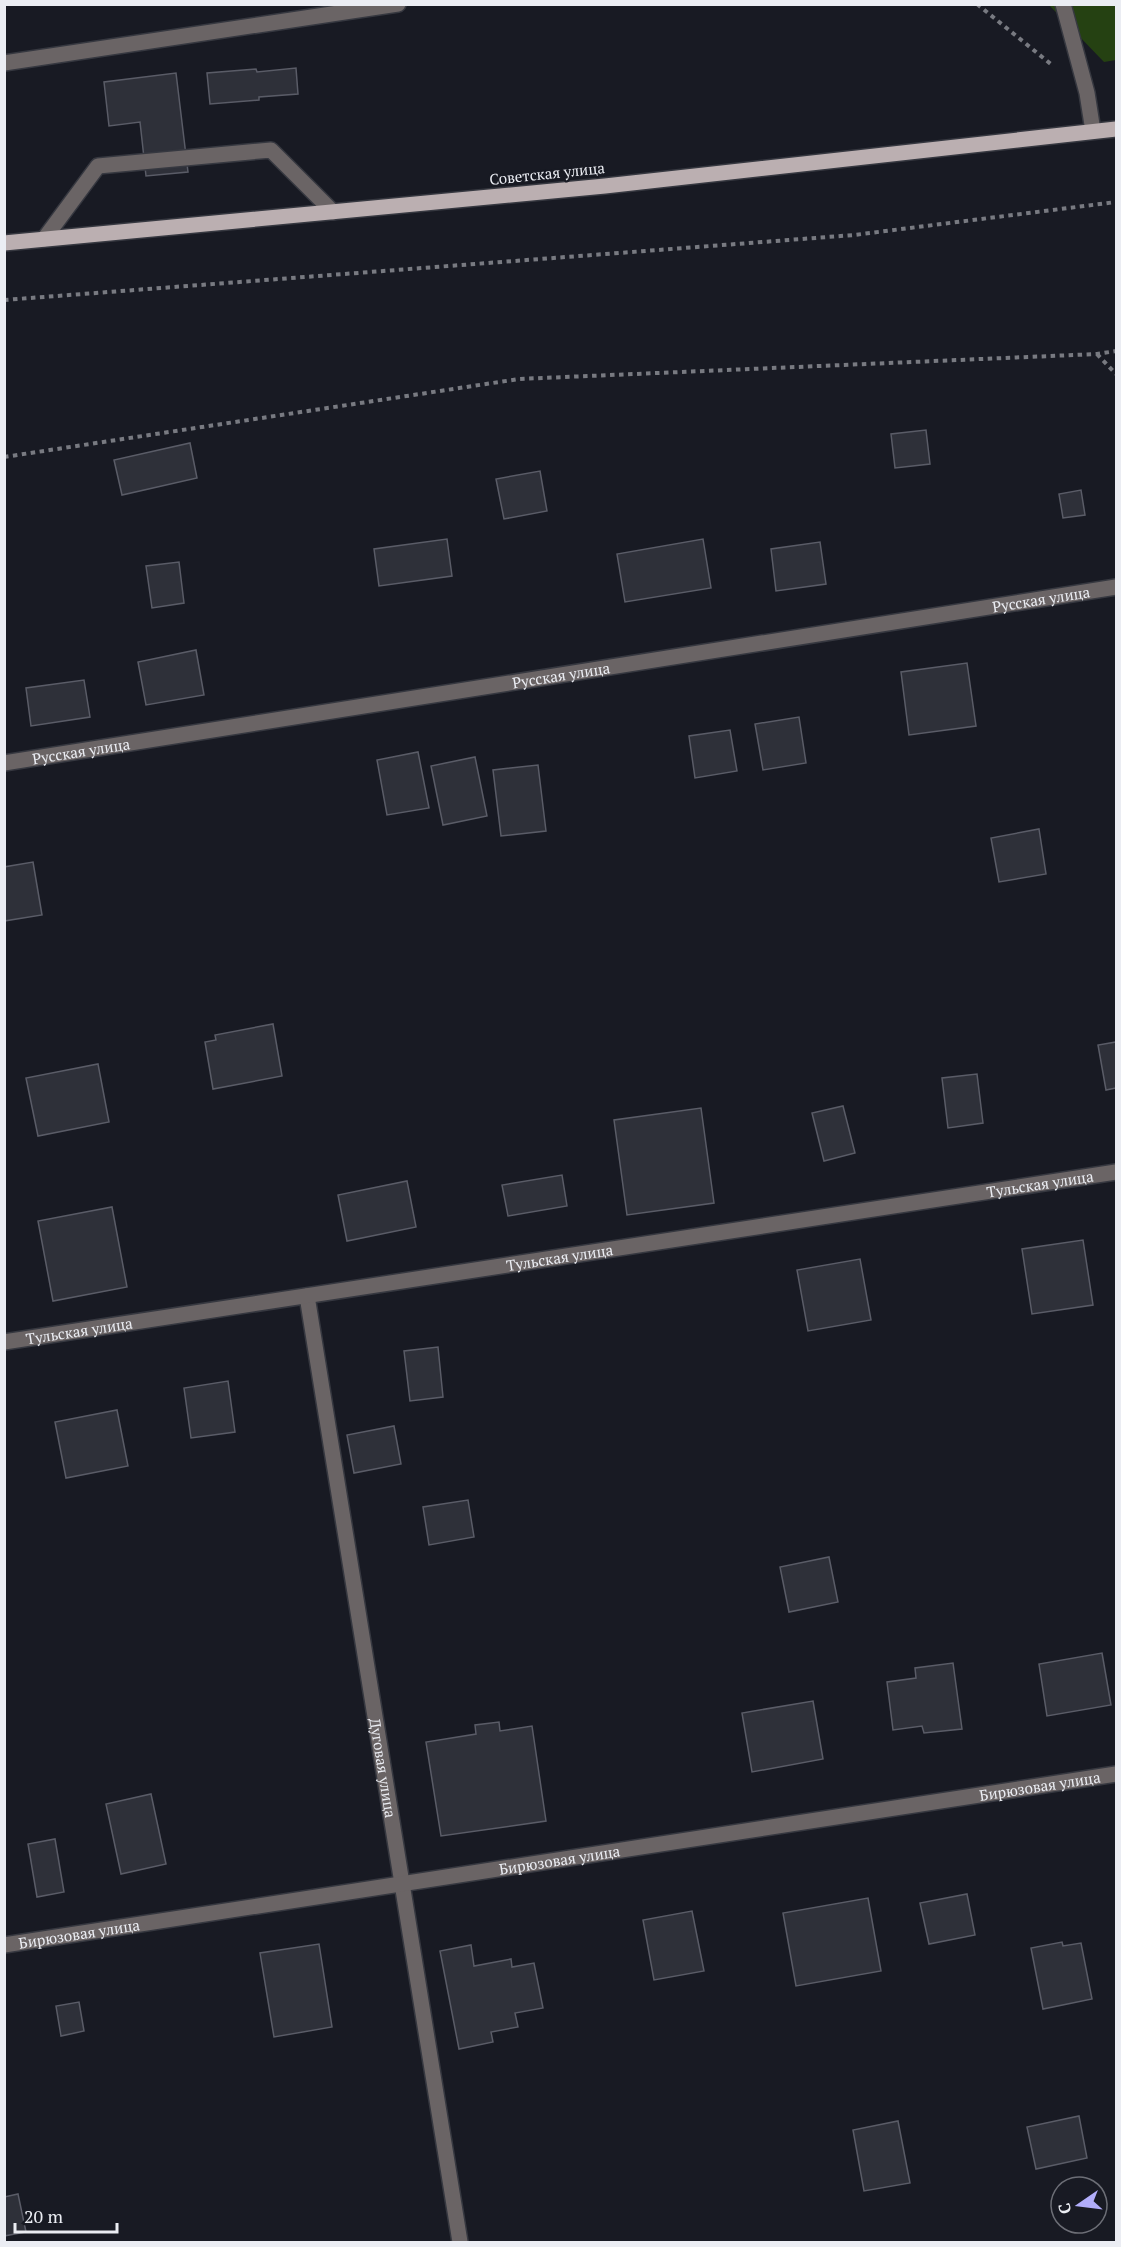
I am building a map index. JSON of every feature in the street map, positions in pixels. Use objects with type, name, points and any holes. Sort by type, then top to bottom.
[{"type":"main road","name":"Советская улица","points":[[4,243],[605,186],[1116,129]]},
{"type":"street","points":[[4,63],[398,4]]},
{"type":"street","points":[[1063,4],[1087,93],[1093,131]]},
{"type":"street","points":[[44,239],[98,166],[271,150],[333,212]]},
{"type":"street","name":"Русская улица","points":[[4,763],[1116,586]]},
{"type":"street","name":"Тульская улица","points":[[4,1342],[1116,1172]]},
{"type":"street","name":"Дуговая улица","points":[[307,1296],[460,2242]]},
{"type":"street","name":"Бирюзовая улица","points":[[4,1945],[1116,1774]]},
{"type":"path","points":[[977,4],[1087,93]]},
{"type":"path","points":[[4,300],[854,235],[1116,202]]},
{"type":"path","points":[[4,458],[519,379],[1097,354],[1116,351]]},
{"type":"path","points":[[1097,354],[1116,374]]},
{"type":"green space","points":[[1049,5],[1116,5],[1116,60],[1104,62]]},
{"type":"building","points":[[296,68],[298,94],[210,104],[207,73],[256,69],[257,72]]},
{"type":"building","points":[[176,73],[188,172],[146,176],[140,122],[109,126],[104,82]]},
{"type":"building","points":[[926,430],[930,464],[895,468],[891,434]]},
{"type":"building","points":[[190,443],[197,478],[122,495],[114,460]]},
{"type":"building","points":[[540,471],[547,511],[504,519],[496,479]]},
{"type":"building","points":[[1081,490],[1085,515],[1063,518],[1059,494]]},
{"type":"building","points":[[447,539],[452,576],[379,586],[374,549]]},
{"type":"building","points":[[703,539],[711,588],[625,602],[617,554]]},
{"type":"building","points":[[820,542],[826,584],[776,591],[771,549]]},
{"type":"building","points":[[179,562],[184,603],[152,608],[146,566]]},
{"type":"building","points":[[196,650],[204,695],[146,705],[138,662]]},
{"type":"building","points":[[967,663],[976,726],[909,735],[901,672]]},
{"type":"building","points":[[84,680],[90,717],[31,726],[26,688]]},
{"type":"building","points":[[799,717],[806,763],[763,770],[755,724]]},
{"type":"building","points":[[730,730],[737,771],[695,778],[689,736]]},
{"type":"building","points":[[418,752],[429,808],[387,815],[377,760]]},
{"type":"building","points":[[475,757],[487,816],[443,825],[431,766]]},
{"type":"building","points":[[538,765],[546,831],[501,836],[493,770]]},
{"type":"building","points":[[1039,829],[1046,874],[999,882],[991,838]]},
{"type":"building","points":[[33,862],[42,915],[4,921],[4,867]]},
{"type":"building","points":[[273,1024],[282,1076],[213,1089],[205,1042],[216,1040],[215,1035]]},
{"type":"building","points":[[1116,1042],[1116,1088],[1106,1090],[1098,1045]]},
{"type":"building","points":[[98,1064],[109,1122],[38,1136],[26,1078]]},
{"type":"building","points":[[977,1074],[983,1123],[948,1128],[942,1078]]},
{"type":"building","points":[[843,1106],[855,1153],[824,1161],[812,1113]]},
{"type":"building","points":[[701,1108],[714,1203],[627,1215],[614,1120]]},
{"type":"building","points":[[562,1175],[567,1206],[508,1216],[502,1185]]},
{"type":"building","points":[[407,1181],[416,1227],[347,1241],[338,1195]]},
{"type":"building","points":[[112,1207],[127,1287],[53,1301],[38,1221]]},
{"type":"building","points":[[1083,1240],[1093,1305],[1032,1314],[1022,1249]]},
{"type":"building","points":[[860,1259],[871,1320],[808,1331],[797,1270]]},
{"type":"building","points":[[438,1347],[443,1397],[410,1401],[404,1351]]},
{"type":"building","points":[[228,1381],[235,1432],[191,1438],[184,1388]]},
{"type":"building","points":[[117,1410],[128,1466],[66,1478],[55,1422]]},
{"type":"building","points":[[394,1426],[401,1464],[354,1473],[347,1435]]},
{"type":"building","points":[[468,1500],[474,1537],[429,1545],[423,1507]]},
{"type":"building","points":[[829,1557],[838,1602],[789,1612],[780,1567]]},
{"type":"building","points":[[1102,1653],[1111,1705],[1047,1716],[1039,1664]]},
{"type":"building","points":[[953,1663],[962,1729],[924,1733],[922,1726],[893,1730],[887,1682],[916,1678],[915,1668]]},
{"type":"building","points":[[813,1701],[823,1759],[752,1772],[742,1713]]},
{"type":"building","points":[[499,1722],[500,1731],[532,1726],[546,1821],[441,1836],[426,1742],[476,1734],[475,1725]]},
{"type":"building","points":[[151,1794],[166,1864],[121,1874],[106,1804]]},
{"type":"building","points":[[55,1839],[64,1892],[37,1897],[28,1844]]},
{"type":"building","points":[[967,1894],[975,1935],[929,1944],[920,1903]]},
{"type":"building","points":[[868,1898],[881,1971],[796,1986],[783,1913]]},
{"type":"building","points":[[692,1911],[704,1971],[654,1980],[643,1920]]},
{"type":"building","points":[[1062,1942],[1063,1946],[1081,1943],[1092,1999],[1043,2009],[1031,1948]]},
{"type":"building","points":[[319,1944],[332,2027],[274,2037],[260,1953]]},
{"type":"building","points":[[471,1945],[474,1966],[511,1959],[512,1967],[534,1963],[543,2008],[515,2013],[518,2027],[491,2032],[493,2042],[459,2049],[440,1951]]},
{"type":"building","points":[[79,2002],[84,2031],[61,2036],[56,2006]]},
{"type":"building","points":[[1079,2116],[1087,2158],[1036,2169],[1027,2127]]},
{"type":"building","points":[[898,2121],[910,2183],[864,2191],[853,2130]]},
{"type":"building","points":[[18,2194],[26,2232],[4,2236],[4,2197]]}]
